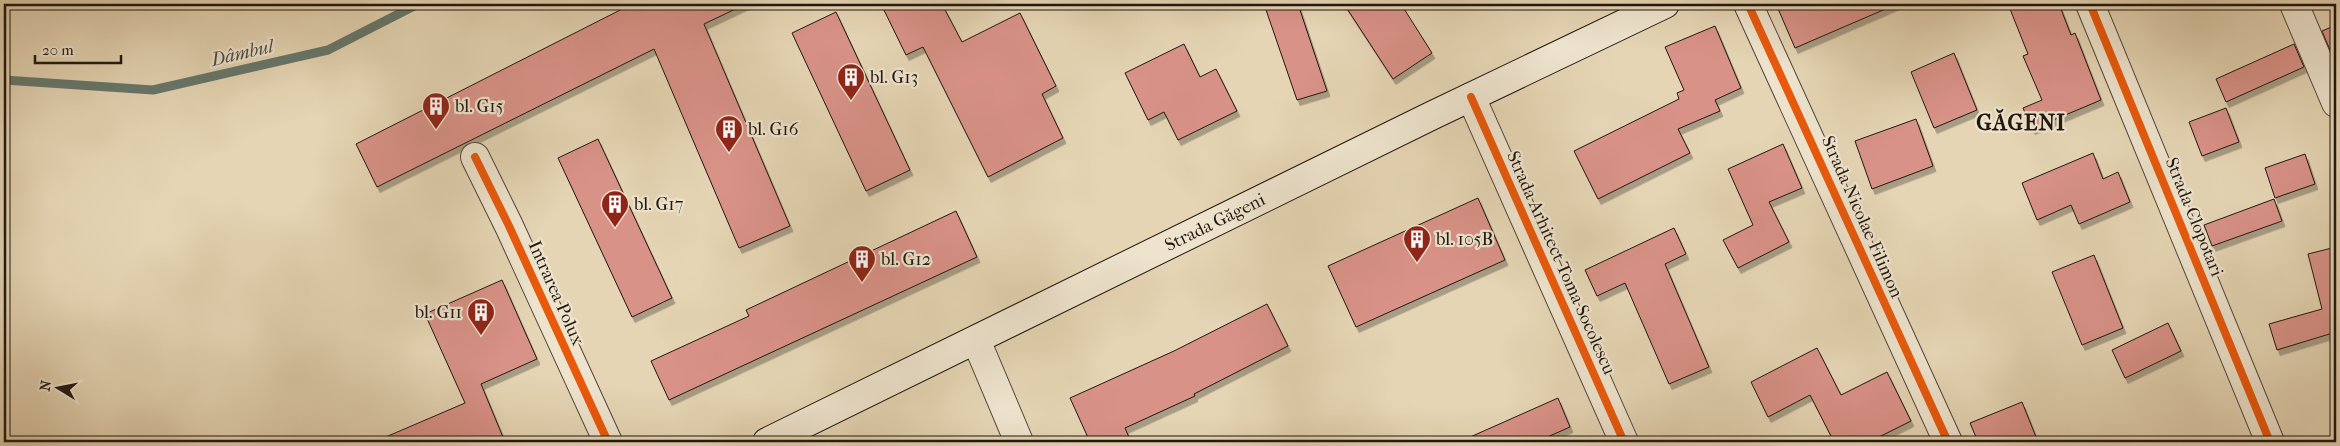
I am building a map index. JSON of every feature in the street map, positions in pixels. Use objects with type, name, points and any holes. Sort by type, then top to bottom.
[{"type":"street","name":"Strada Găgeni","points":[[767,442],[1665,4]]},
{"type":"street","name":"Strada Nicolae Filimon","points":[[1748,4],[1948,442]]},
{"type":"street","name":"Strada Clopotari","points":[[2090,4],[2270,442]]},
{"type":"street","points":[[2294,4],[2336,103]]},
{"type":"street","name":"Strada Arhitect Toma Socolescu","points":[[1471,97],[1624,442]]},
{"type":"street","name":"Intrarea Polux","points":[[475,157],[509,226],[608,442]]},
{"type":"street","points":[[976,340],[1019,442]]},
{"type":"building","points":[[632,4],[746,4],[704,24],[790,226],[739,248],[654,49],[377,187],[356,144]]},
{"type":"building","points":[[881,4],[942,4],[962,42],[1020,13],[1056,86],[1042,94],[1063,138],[988,177],[923,47],[906,55]]},
{"type":"building","points":[[1264,4],[1298,4],[1327,91],[1297,100]]},
{"type":"building","points":[[1344,4],[1401,4],[1432,53],[1393,79]]},
{"type":"building","points":[[1776,4],[1897,4],[1795,48]]},
{"type":"building","points":[[2008,4],[2059,4],[2071,35],[2075,33],[2101,100],[2032,129],[2023,108],[2042,100],[2023,56],[2028,54]]},
{"type":"building","name":"bl. G13","points":[[836,12],[910,170],[866,191],[792,33]]},
{"type":"building","points":[[2336,25],[2336,53],[2332,55],[2322,31]]},
{"type":"building","points":[[1715,26],[1741,88],[1715,100],[1720,111],[1678,129],[1690,153],[1598,199],[1574,151],[1679,99],[1677,93],[1684,90],[1665,47]]},
{"type":"building","points":[[1184,44],[1200,77],[1216,69],[1237,111],[1178,140],[1164,112],[1148,120],[1125,73]]},
{"type":"building","points":[[2294,44],[2304,67],[2226,102],[2216,79]]},
{"type":"building","points":[[1954,53],[1977,110],[1934,128],[1911,72]]},
{"type":"building","points":[[2226,108],[2239,142],[2202,156],[2189,122]]},
{"type":"building","points":[[1916,119],[1933,166],[1872,189],[1855,141]]},
{"type":"building","name":"bl. G17","points":[[598,139],[672,298],[632,317],[558,158]]},
{"type":"building","points":[[1783,144],[1802,188],[1769,202],[1789,242],[1738,268],[1723,240],[1753,225],[1728,169]]},
{"type":"building","points":[[2093,153],[2103,179],[2118,172],[2130,202],[2079,224],[2071,205],[2037,220],[2022,183]]},
{"type":"building","points":[[2305,154],[2315,184],[2275,198],[2265,168]]},
{"type":"building","name":"bl. 105B","points":[[1478,198],[1505,260],[1356,327],[1328,266]]},
{"type":"building","points":[[2274,199],[2282,221],[2212,246],[2204,225]]},
{"type":"building","name":"bl. G12","points":[[956,211],[977,257],[669,400],[651,361],[749,316],[746,310]]},
{"type":"building","points":[[1674,228],[1686,254],[1665,264],[1709,367],[1669,384],[1625,283],[1597,296],[1585,270]]},
{"type":"building","points":[[2336,247],[2336,332],[2277,350],[2269,324],[2322,309],[2308,254]]},
{"type":"building","points":[[2094,255],[2123,328],[2082,345],[2052,272]]},
{"type":"building","name":"bl. G11","points":[[502,280],[537,359],[481,384],[505,442],[374,442],[465,403],[425,314]]},
{"type":"building","points":[[1267,304],[1288,346],[1194,394],[1195,396],[1125,428],[1131,442],[1090,442],[1070,398],[1174,351]]},
{"type":"building","points":[[2168,323],[2181,351],[2125,378],[2112,350]]},
{"type":"building","points":[[1817,348],[1841,395],[1887,372],[1911,421],[1869,442],[1834,442],[1810,395],[1768,417],[1751,382]]},
{"type":"building","points":[[1558,398],[1570,427],[1536,442],[1459,442]]},
{"type":"building","points":[[2022,402],[2038,442],[1978,442],[1970,423]]},
{"type":"waterway","name":"Dâmbul","points":[[4,80],[153,90],[328,50],[418,4]]},
{"type":"cycle path","points":[[1748,4],[1948,442]]},
{"type":"cycle path","points":[[2090,4],[2270,442]]},
{"type":"cycle path","points":[[1471,97],[1624,442]]},
{"type":"cycle path","points":[[475,157],[509,226],[608,442]]},
{"type":"place","name":"bl. G13","points":[[851,101]]},
{"type":"place","name":"bl. G15","points":[[436,130]]},
{"type":"place","name":"bl. G16","points":[[729,153]]},
{"type":"place","name":"bl. G17","points":[[615,228]]},
{"type":"place","name":"bl. 105B","points":[[1417,263]]},
{"type":"place","name":"bl. G12","points":[[862,283]]},
{"type":"place","name":"bl. G11","points":[[481,336]]},
{"type":"district","name":"GĂGENI","points":[[2021,123]]}]
